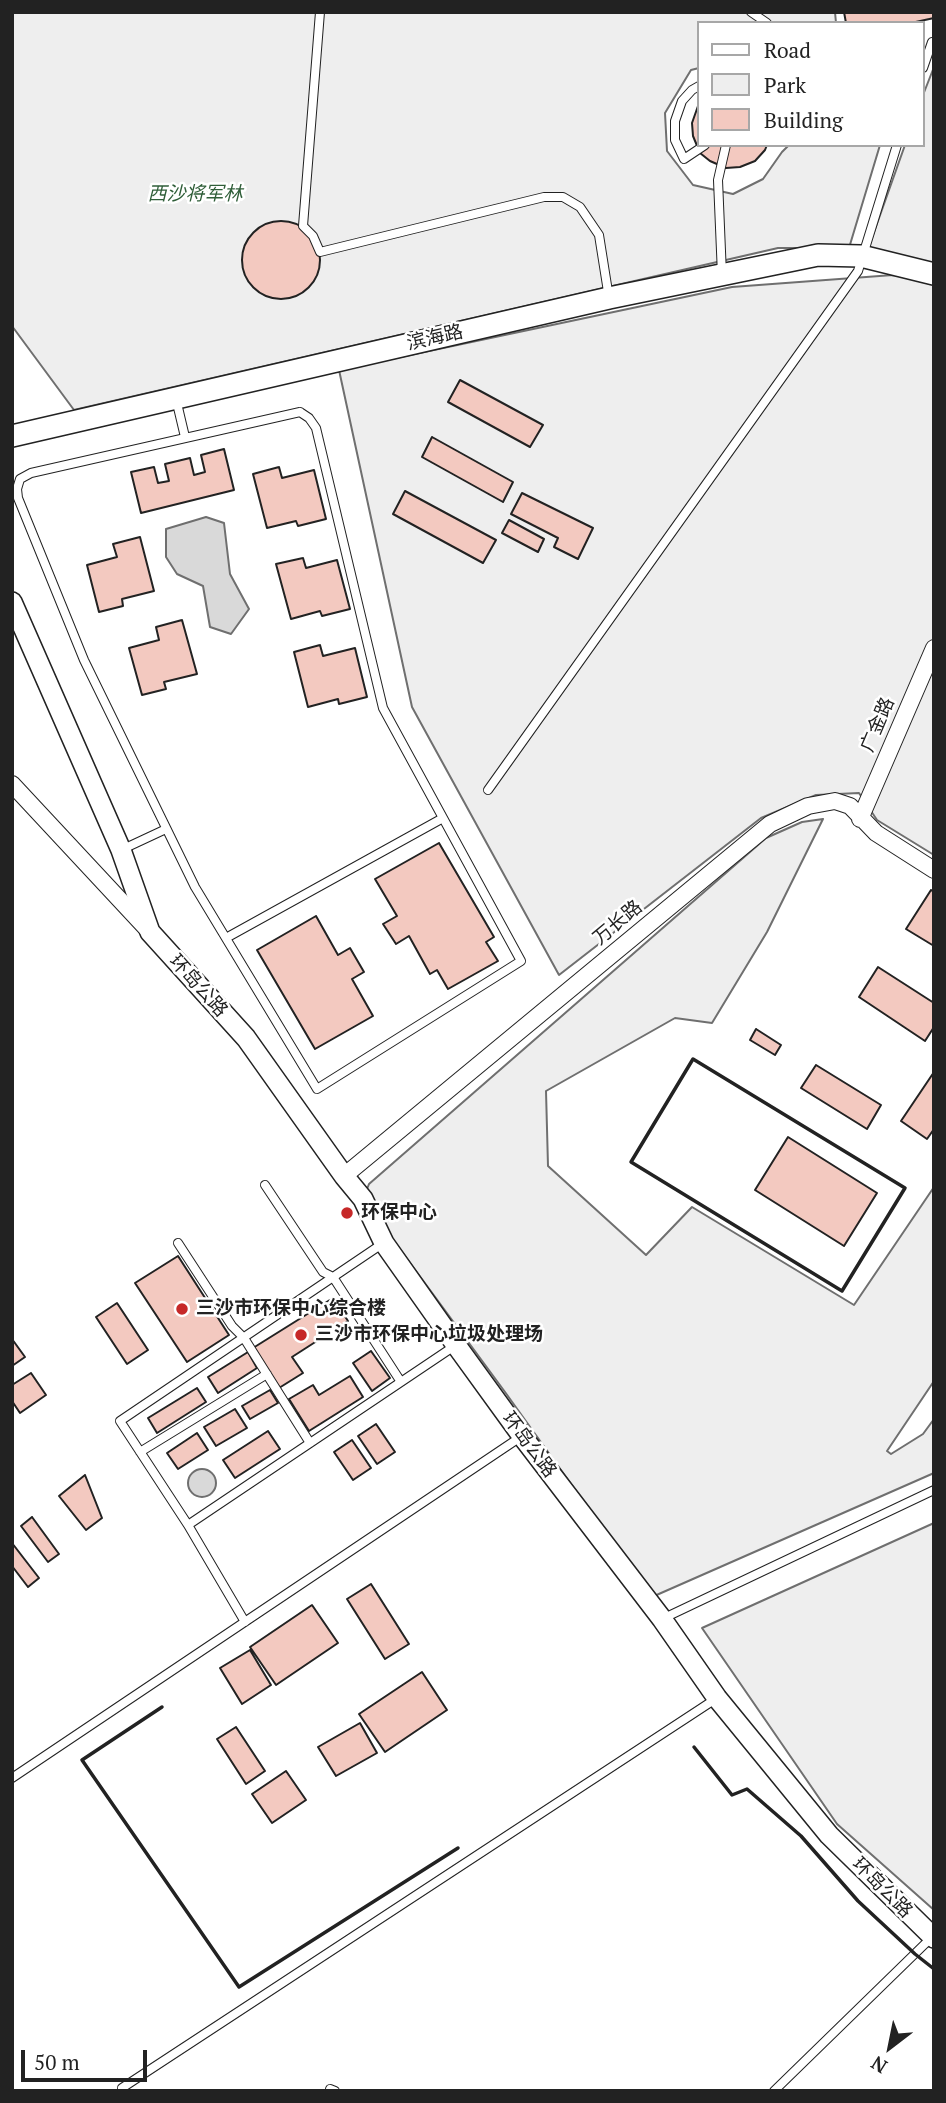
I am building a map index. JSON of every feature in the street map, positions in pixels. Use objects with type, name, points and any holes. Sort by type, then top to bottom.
[{"type":"main road","name":"滨海路","points":[[12,436],[609,298],[818,255],[861,256],[934,274]]},
{"type":"street","points":[[12,602],[121,850],[150,932]]},
{"type":"street","name":"广金路","points":[[860,819],[934,648]]},
{"type":"street","points":[[12,784],[150,932]]},
{"type":"street","name":"万长路","points":[[344,1177],[770,824],[808,806],[835,801],[850,806],[876,833],[934,870]]},
{"type":"street","name":"环岛公路","points":[[150,932],[246,1038],[344,1177],[363,1199],[384,1243],[456,1345],[662,1619],[717,1698],[829,1835],[933,1938]]},
{"type":"lane","points":[[320,12],[303,226],[313,236],[320,251],[544,197],[563,197],[580,207],[599,235],[609,298]]},
{"type":"lane","points":[[925,61],[930,43]]},
{"type":"lane","points":[[698,87],[682,101],[675,121],[675,140],[684,159],[702,147]]},
{"type":"lane","points":[[722,275],[718,180],[726,147]]},
{"type":"lane","points":[[488,790],[858,271],[896,147]]},
{"type":"lane","points":[[176,398],[185,437]]},
{"type":"lane","points":[[300,412],[309,418],[316,428],[383,708],[443,818],[521,961],[317,1089],[195,887],[166,829],[84,660],[18,498],[20,479],[31,473],[300,412]]},
{"type":"lane","points":[[226,939],[443,818]]},
{"type":"lane","points":[[121,850],[166,829]]},
{"type":"lane","points":[[265,1185],[323,1272],[333,1277],[401,1382]]},
{"type":"lane","points":[[245,1622],[188,1525],[120,1421],[384,1243]]},
{"type":"lane","points":[[178,1244],[232,1326],[244,1338],[310,1443]]},
{"type":"lane","points":[[188,1525],[456,1345]]},
{"type":"lane","points":[[140,1452],[267,1374]]},
{"type":"lane","points":[[12,1778],[522,1436]]},
{"type":"lane","points":[[662,1619],[934,1490]]},
{"type":"lane","points":[[121,2088],[717,1698]]},
{"type":"lane","points":[[774,2091],[933,1938]]},
{"type":"green space","name":"西沙将军林","points":[[12,12],[835,12],[836,21],[698,21],[698,68],[691,70],[665,113],[667,151],[693,185],[733,194],[763,179],[787,147],[879,147],[849,248],[778,248],[74,410],[12,326]]},
{"type":"green space","points":[[934,67],[934,268],[868,249],[904,147],[925,147],[925,90]]},
{"type":"green space","points":[[893,275],[934,282],[934,855],[877,820],[859,793],[816,795],[761,818],[559,975],[412,707],[339,370],[732,287]]},
{"type":"green space","points":[[823,819],[767,932],[712,1023],[675,1018],[546,1091],[548,1166],[646,1255],[692,1207],[854,1305],[934,1187],[934,1381],[887,1451],[891,1454],[923,1434],[934,1419],[934,1473],[652,1597],[363,1199],[369,1184],[766,838],[802,822]]},
{"type":"green space","points":[[934,1523],[934,1910],[837,1824],[702,1628]]},
{"type":"shaded area","points":[[206,517],[224,523],[230,574],[249,609],[231,634],[210,627],[203,586],[177,574],[166,557],[166,529]]},
{"type":"shaded area","points":[[202,1469],[212,1473],[216,1483],[212,1493],[202,1497],[192,1493],[188,1483],[192,1473]]},
{"type":"building","points":[[844,12],[934,12],[934,18],[920,21],[846,21]]},
{"type":"building","points":[[698,106],[698,147],[766,147],[755,161],[740,167],[726,168],[700,153],[693,136],[692,123]]},
{"type":"building","points":[[281,221],[296,224],[309,232],[317,245],[320,260],[317,275],[309,288],[296,296],[281,299],[266,296],[253,288],[245,275],[242,260],[245,245],[253,232],[266,224]]},
{"type":"building","points":[[460,380],[543,425],[530,447],[448,402]]},
{"type":"building","points":[[432,437],[513,482],[503,502],[422,457]]},
{"type":"building","points":[[224,449],[234,490],[141,513],[131,472],[154,467],[158,483],[169,481],[165,464],[190,458],[194,475],[205,472],[201,455]]},
{"type":"building","points":[[279,467],[282,478],[314,470],[326,519],[298,526],[296,521],[267,528],[253,474]]},
{"type":"building","points":[[405,491],[496,540],[483,563],[393,514]]},
{"type":"building","points":[[522,493],[593,528],[578,559],[554,547],[558,538],[511,514]]},
{"type":"building","points":[[509,520],[544,539],[538,552],[502,533]]},
{"type":"building","points":[[140,537],[154,591],[122,599],[123,606],[99,612],[87,565],[117,557],[113,544]]},
{"type":"building","points":[[303,558],[306,568],[337,560],[350,609],[322,616],[320,611],[291,619],[276,564]]},
{"type":"building","points":[[182,620],[197,674],[164,682],[166,689],[142,695],[129,648],[159,640],[156,627]]},
{"type":"building","points":[[320,645],[323,656],[355,648],[367,697],[339,704],[338,699],[308,707],[294,652]]},
{"type":"building","points":[[439,843],[494,937],[486,942],[498,961],[448,989],[437,970],[430,974],[409,936],[396,944],[383,924],[397,916],[375,879]]},
{"type":"building","points":[[931,890],[934,892],[934,946],[906,929]]},
{"type":"building","points":[[316,916],[338,955],[350,948],[364,972],[352,979],[373,1016],[315,1049],[257,950]]},
{"type":"building","points":[[878,967],[934,1003],[934,1027],[925,1041],[859,997]]},
{"type":"building","points":[[756,1029],[781,1045],[775,1055],[750,1040]]},
{"type":"building","points":[[816,1065],[881,1105],[867,1129],[801,1088]]},
{"type":"building","points":[[934,1072],[934,1129],[927,1139],[901,1121]]},
{"type":"building","points":[[788,1137],[877,1193],[844,1246],[755,1190]]},
{"type":"building","name":"三沙市环保中心综合楼","points":[[178,1256],[229,1335],[187,1362],[135,1283]]},
{"type":"building","name":"三沙市环保中心垃圾处理场","points":[[333,1298],[348,1321],[292,1357],[303,1373],[279,1388],[253,1348]]},
{"type":"building","points":[[117,1303],[148,1350],[127,1364],[96,1317]]},
{"type":"building","points":[[12,1339],[25,1357],[12,1366]]},
{"type":"building","name":"三沙市环保中心垃圾处理场","points":[[371,1351],[390,1378],[372,1391],[353,1363]]},
{"type":"building","points":[[248,1352],[257,1368],[218,1393],[208,1377]]},
{"type":"building","points":[[31,1373],[46,1395],[20,1413],[12,1401],[12,1385]]},
{"type":"building","name":"三沙市环保中心垃圾处理场","points":[[350,1376],[363,1397],[309,1431],[289,1399],[313,1385],[319,1395]]},
{"type":"building","points":[[197,1388],[206,1402],[157,1433],[148,1418]]},
{"type":"building","points":[[270,1390],[278,1403],[250,1419],[242,1406]]},
{"type":"building","points":[[235,1409],[247,1428],[216,1446],[204,1427]]},
{"type":"building","points":[[376,1424],[395,1452],[377,1464],[358,1436]]},
{"type":"building","points":[[268,1431],[280,1449],[235,1478],[223,1460]]},
{"type":"building","points":[[197,1433],[208,1450],[178,1469],[167,1453]]},
{"type":"building","points":[[352,1440],[371,1468],[353,1480],[334,1452]]},
{"type":"building","points":[[85,1475],[102,1518],[86,1530],[59,1496]]},
{"type":"building","points":[[32,1517],[59,1554],[48,1562],[21,1526]]},
{"type":"building","points":[[12,1543],[39,1578],[28,1587],[12,1566]]},
{"type":"building","points":[[371,1584],[409,1644],[385,1659],[347,1599]]},
{"type":"building","points":[[312,1605],[338,1643],[276,1685],[250,1647]]},
{"type":"building","points":[[250,1650],[271,1685],[242,1704],[220,1668]]},
{"type":"building","points":[[422,1672],[447,1710],[385,1752],[359,1714]]},
{"type":"building","points":[[360,1723],[377,1753],[336,1776],[318,1747]]},
{"type":"building","points":[[236,1727],[265,1771],[246,1784],[217,1739]]},
{"type":"building","points":[[286,1771],[306,1800],[272,1823],[252,1794]]},
{"type":"wall","points":[[693,1059],[905,1188],[842,1291],[631,1162],[693,1059]]},
{"type":"wall","points":[[162,1707],[82,1760],[239,1987],[458,1848]]},
{"type":"wall","points":[[694,1747],[732,1795],[747,1789],[801,1836],[858,1901],[934,1969]]},
{"type":"place","name":"环保中心","points":[[347,1213]]},
{"type":"place","name":"三沙市环保中心综合楼","points":[[182,1309]]},
{"type":"place","name":"三沙市环保中心垃圾处理场","points":[[301,1335]]}]
